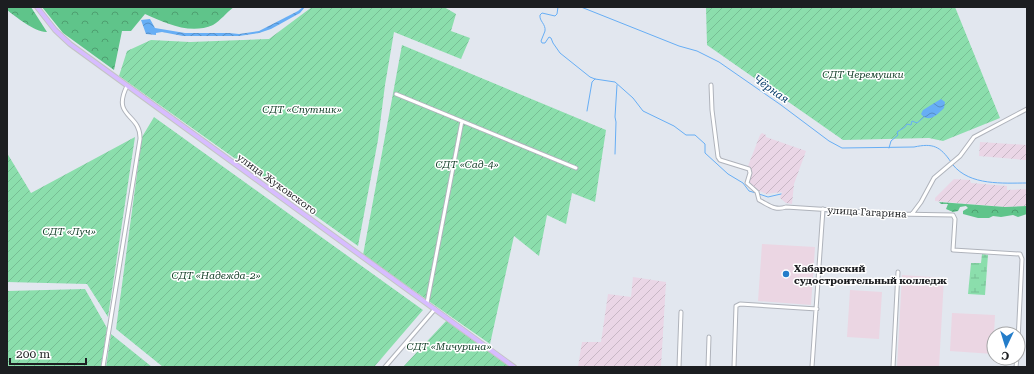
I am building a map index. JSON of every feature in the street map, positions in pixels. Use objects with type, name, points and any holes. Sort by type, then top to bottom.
[{"type":"main road","name":"улица Жуковского","points":[[37,7],[61,36],[127,86],[514,367]]},
{"type":"street","points":[[711,85],[712,110],[718,157],[720,160],[749,169],[750,173],[747,183],[757,192],[760,201],[766,203],[772,208],[780,209],[786,207],[823,209]]},
{"type":"street","points":[[103,367],[140,139],[137,125],[123,108],[124,94],[127,86]]},
{"type":"street","points":[[396,94],[576,168]]},
{"type":"street","name":"улица Гагарина","points":[[812,367],[823,209],[912,214],[921,202],[934,178],[955,161],[974,137],[1027,109]]},
{"type":"street","points":[[427,303],[462,121]]},
{"type":"street","points":[[912,214],[955,216],[953,245],[955,251],[1020,254],[1022,259],[1019,326]]},
{"type":"street","points":[[893,367],[898,272]]},
{"type":"street","points":[[734,367],[736,306],[740,304],[816,309]]},
{"type":"street","points":[[385,367],[436,309]]},
{"type":"street","points":[[679,367],[681,312]]},
{"type":"street","points":[[708,367],[709,337]]},
{"type":"shaded area","points":[[762,133],[766,135],[766,137],[806,151],[794,184],[792,204],[786,203],[780,198],[782,192],[766,194],[748,186],[750,172],[748,166]]},
{"type":"shaded area","points":[[980,142],[1027,145],[1027,165],[1026,160],[979,156]]},
{"type":"shaded area","points":[[954,179],[970,180],[971,183],[1007,186],[1007,190],[1027,189],[1027,206],[1005,207],[935,201],[935,198]]},
{"type":"shaded area","name":"Хабаровский судостроительный колледж","points":[[762,244],[815,247],[811,305],[758,301]]},
{"type":"shaded area","points":[[902,275],[944,278],[939,367],[897,367]]},
{"type":"shaded area","points":[[633,277],[666,282],[661,367],[578,367],[582,342],[601,342],[608,294],[631,297]]},
{"type":"shaded area","points":[[850,290],[882,292],[879,339],[847,337]]},
{"type":"shaded area","points":[[952,313],[995,315],[994,326],[986,326],[986,354],[950,351]]},
{"type":"green space","points":[[7,7],[31,7],[47,32],[42,32],[26,24],[7,10]]},
{"type":"green space","points":[[42,7],[234,7],[213,25],[195,29],[178,27],[145,14],[131,31],[122,31],[114,70],[63,33]]},
{"type":"green space","name":"СДТ «Спутник»","points":[[312,7],[444,7],[456,14],[451,31],[470,38],[461,59],[394,32],[378,140],[358,246],[119,76],[127,51],[151,40],[190,42],[269,39]]},
{"type":"green space","name":"СДТ Черемушки","points":[[706,7],[955,7],[1000,118],[943,141],[929,138],[843,140],[707,45]]},
{"type":"green space","name":"СДТ «Сад-4»","points":[[402,45],[606,130],[595,202],[572,193],[566,224],[547,215],[539,256],[514,236],[490,344],[363,255]]},
{"type":"green space","name":"СДТ «Надежда-2»","points":[[154,117],[423,310],[374,367],[163,367],[116,329],[142,137]]},
{"type":"green space","name":"СДТ «Луч»","points":[[135,137],[108,317],[87,284],[7,282],[7,153],[31,193]]},
{"type":"green space","points":[[939,202],[1005,207],[1027,206],[1027,214],[1018,217],[1013,215],[978,218],[963,214],[963,211],[968,208],[966,206],[960,207],[958,211],[953,212],[946,209],[948,204],[941,204]]},
{"type":"green space","points":[[982,254],[988,255],[985,295],[968,294],[971,263],[981,263]]},
{"type":"green space","points":[[85,289],[107,328],[101,367],[7,367],[7,291]]},
{"type":"green space","name":"СДТ «Мичурина»","points":[[447,320],[513,367],[403,367]]},
{"type":"green space","points":[[111,334],[152,367],[106,367]]},
{"type":"water","points":[[305,7],[300,13],[271,29],[259,33],[239,36],[183,36],[162,32],[156,33],[156,35],[146,34],[141,20],[150,19],[155,28],[185,33],[239,34],[259,31]]},
{"type":"water","points":[[941,99],[945,102],[944,108],[936,115],[927,118],[921,114],[923,110]]},
{"type":"waterway","points":[[558,7],[557,14],[555,16],[542,13],[540,15],[540,19],[544,24],[545,29],[541,41],[542,43],[545,43],[549,37],[551,38],[560,53],[590,77],[615,82],[633,98],[643,111],[674,126],[686,135],[695,135],[705,144],[705,153],[728,174],[743,183],[749,191],[756,193]]},
{"type":"waterway","name":"Чёрная","points":[[581,7],[679,46],[697,51],[719,62],[781,105],[829,141],[842,148],[914,147],[926,145],[939,149],[951,162]]},
{"type":"waterway","points":[[587,111],[592,82],[595,79]]},
{"type":"waterway","points":[[615,154],[617,85]]},
{"type":"waterway","points":[[889,148],[891,141],[898,135],[897,132],[907,124],[911,125],[912,121],[917,123],[924,117]]},
{"type":"waterway","points":[[953,165],[968,177],[978,180],[998,183],[1027,183]]},
{"type":"waterway","points":[[759,194],[768,197],[781,194]]},
{"type":"place","name":"Хабаровский судостроительный колледж","points":[[786,274]]}]
